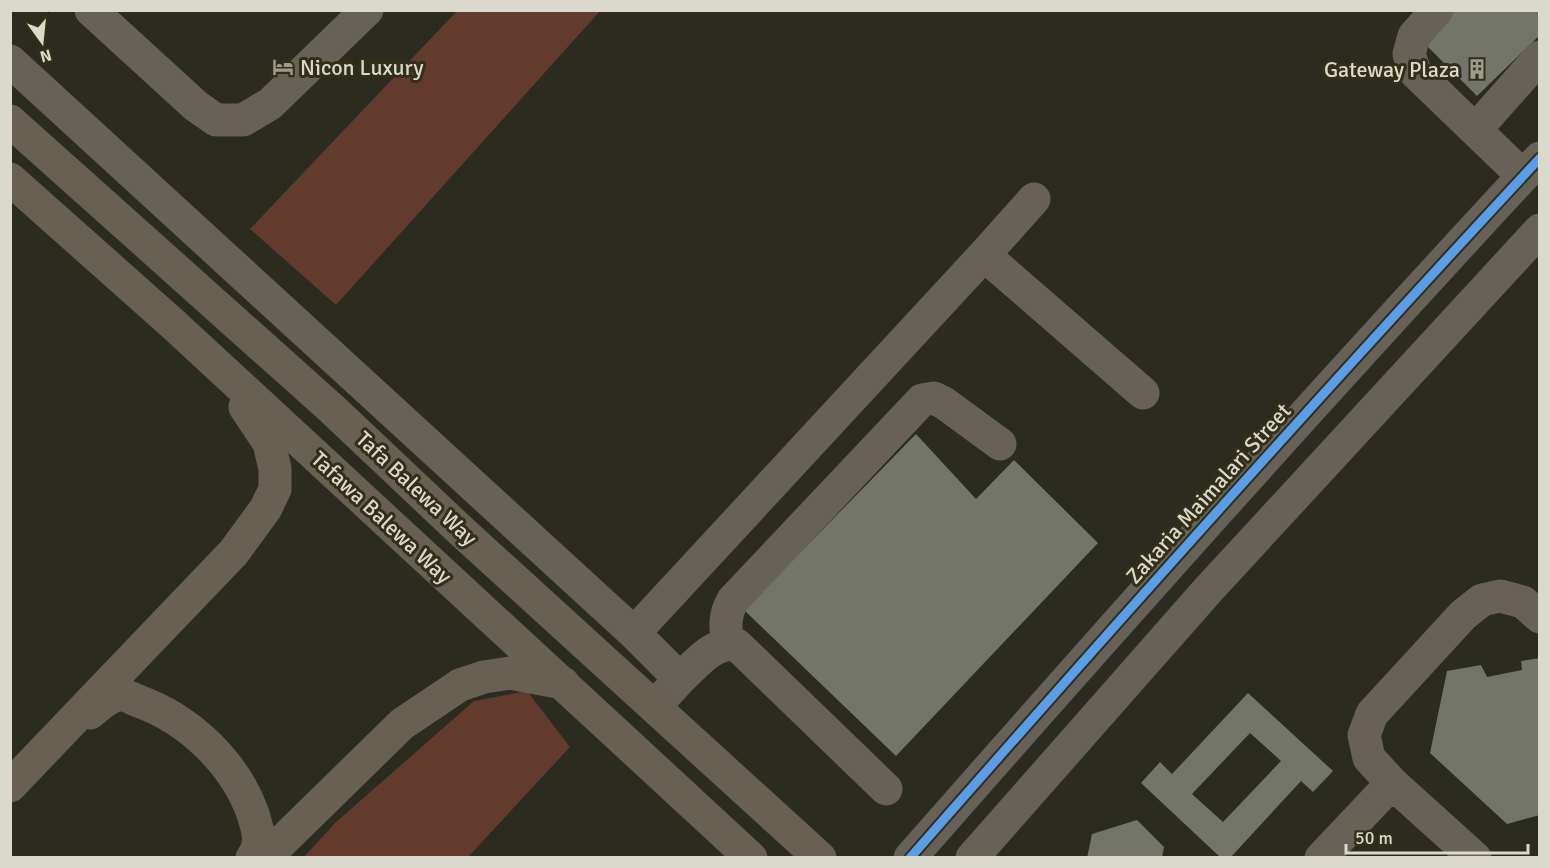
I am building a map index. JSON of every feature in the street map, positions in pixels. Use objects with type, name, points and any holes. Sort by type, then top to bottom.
[{"type":"main road","name":"Tafa Balewa Way","points":[[11,121],[332,409],[459,529],[820,858]]},
{"type":"main road","name":"Tafawa Balewa Way","points":[[10,179],[174,324],[751,858]]},
{"type":"main road","points":[[10,786],[234,552],[266,508],[275,489],[275,469],[270,443],[254,418],[174,324]]},
{"type":"main road","points":[[265,858],[402,724],[460,685],[484,676],[510,673],[565,684]]},
{"type":"main road","points":[[46,749],[107,699],[122,695],[153,706],[203,741],[233,774],[248,801],[260,836],[257,851],[252,858]]},
{"type":"street","points":[[1437,10],[1414,36],[1409,54],[1415,72],[1476,129],[1531,167]]},
{"type":"street","points":[[96,12],[196,106],[216,120],[243,120],[270,104],[357,14]]},
{"type":"street","points":[[1476,129],[1539,57]]},
{"type":"street","points":[[10,61],[634,633],[680,679]]},
{"type":"street","name":"Zakaria Maimalari Street","points":[[910,858],[1168,565],[1531,167]]},
{"type":"street","points":[[634,633],[1034,199]]},
{"type":"street","points":[[972,858],[1208,590],[1539,230]]},
{"type":"street","points":[[984,255],[1143,393]]},
{"type":"street","points":[[1434,272],[1472,302]]},
{"type":"street","points":[[728,644],[726,611],[733,600],[922,399],[934,398],[944,403],[1000,444]]},
{"type":"street","points":[[1475,858],[1392,783],[1369,758],[1364,735],[1372,714],[1464,615],[1482,600],[1500,596],[1523,602],[1539,617]]},
{"type":"street","points":[[655,706],[680,679],[714,650],[728,644],[737,645],[886,789]]},
{"type":"street","points":[[1321,858],[1392,783]]},
{"type":"shaded area","points":[[457,11],[600,11],[336,305],[250,229]]},
{"type":"shaded area","points":[[527,691],[570,747],[468,857],[303,858],[335,823],[474,701]]},
{"type":"building","name":"Gateway Plaza","points":[[1456,10],[1540,10],[1540,35],[1477,96],[1423,42]]},
{"type":"building","points":[[916,434],[976,499],[1014,460],[1098,543],[896,756],[744,610]]},
{"type":"building","points":[[1540,658],[1540,815],[1507,824],[1430,753],[1447,671],[1481,665],[1487,677],[1522,670],[1521,661]]},
{"type":"building","points":[[1248,693],[1333,771],[1313,792],[1301,781],[1230,858],[1221,858],[1141,783],[1160,762],[1172,774]],"holes":[[[1250,733],[1281,761],[1223,822],[1192,794]]]},
{"type":"building","points":[[1137,820],[1164,847],[1162,858],[1087,858],[1092,834]]},
{"type":"cycle path","points":[[910,858],[1222,506],[1540,158]]},
{"type":"place","name":"Nicon Luxury","points":[[283,67]]},
{"type":"place","name":"Gateway Plaza","points":[[1477,69]]}]
